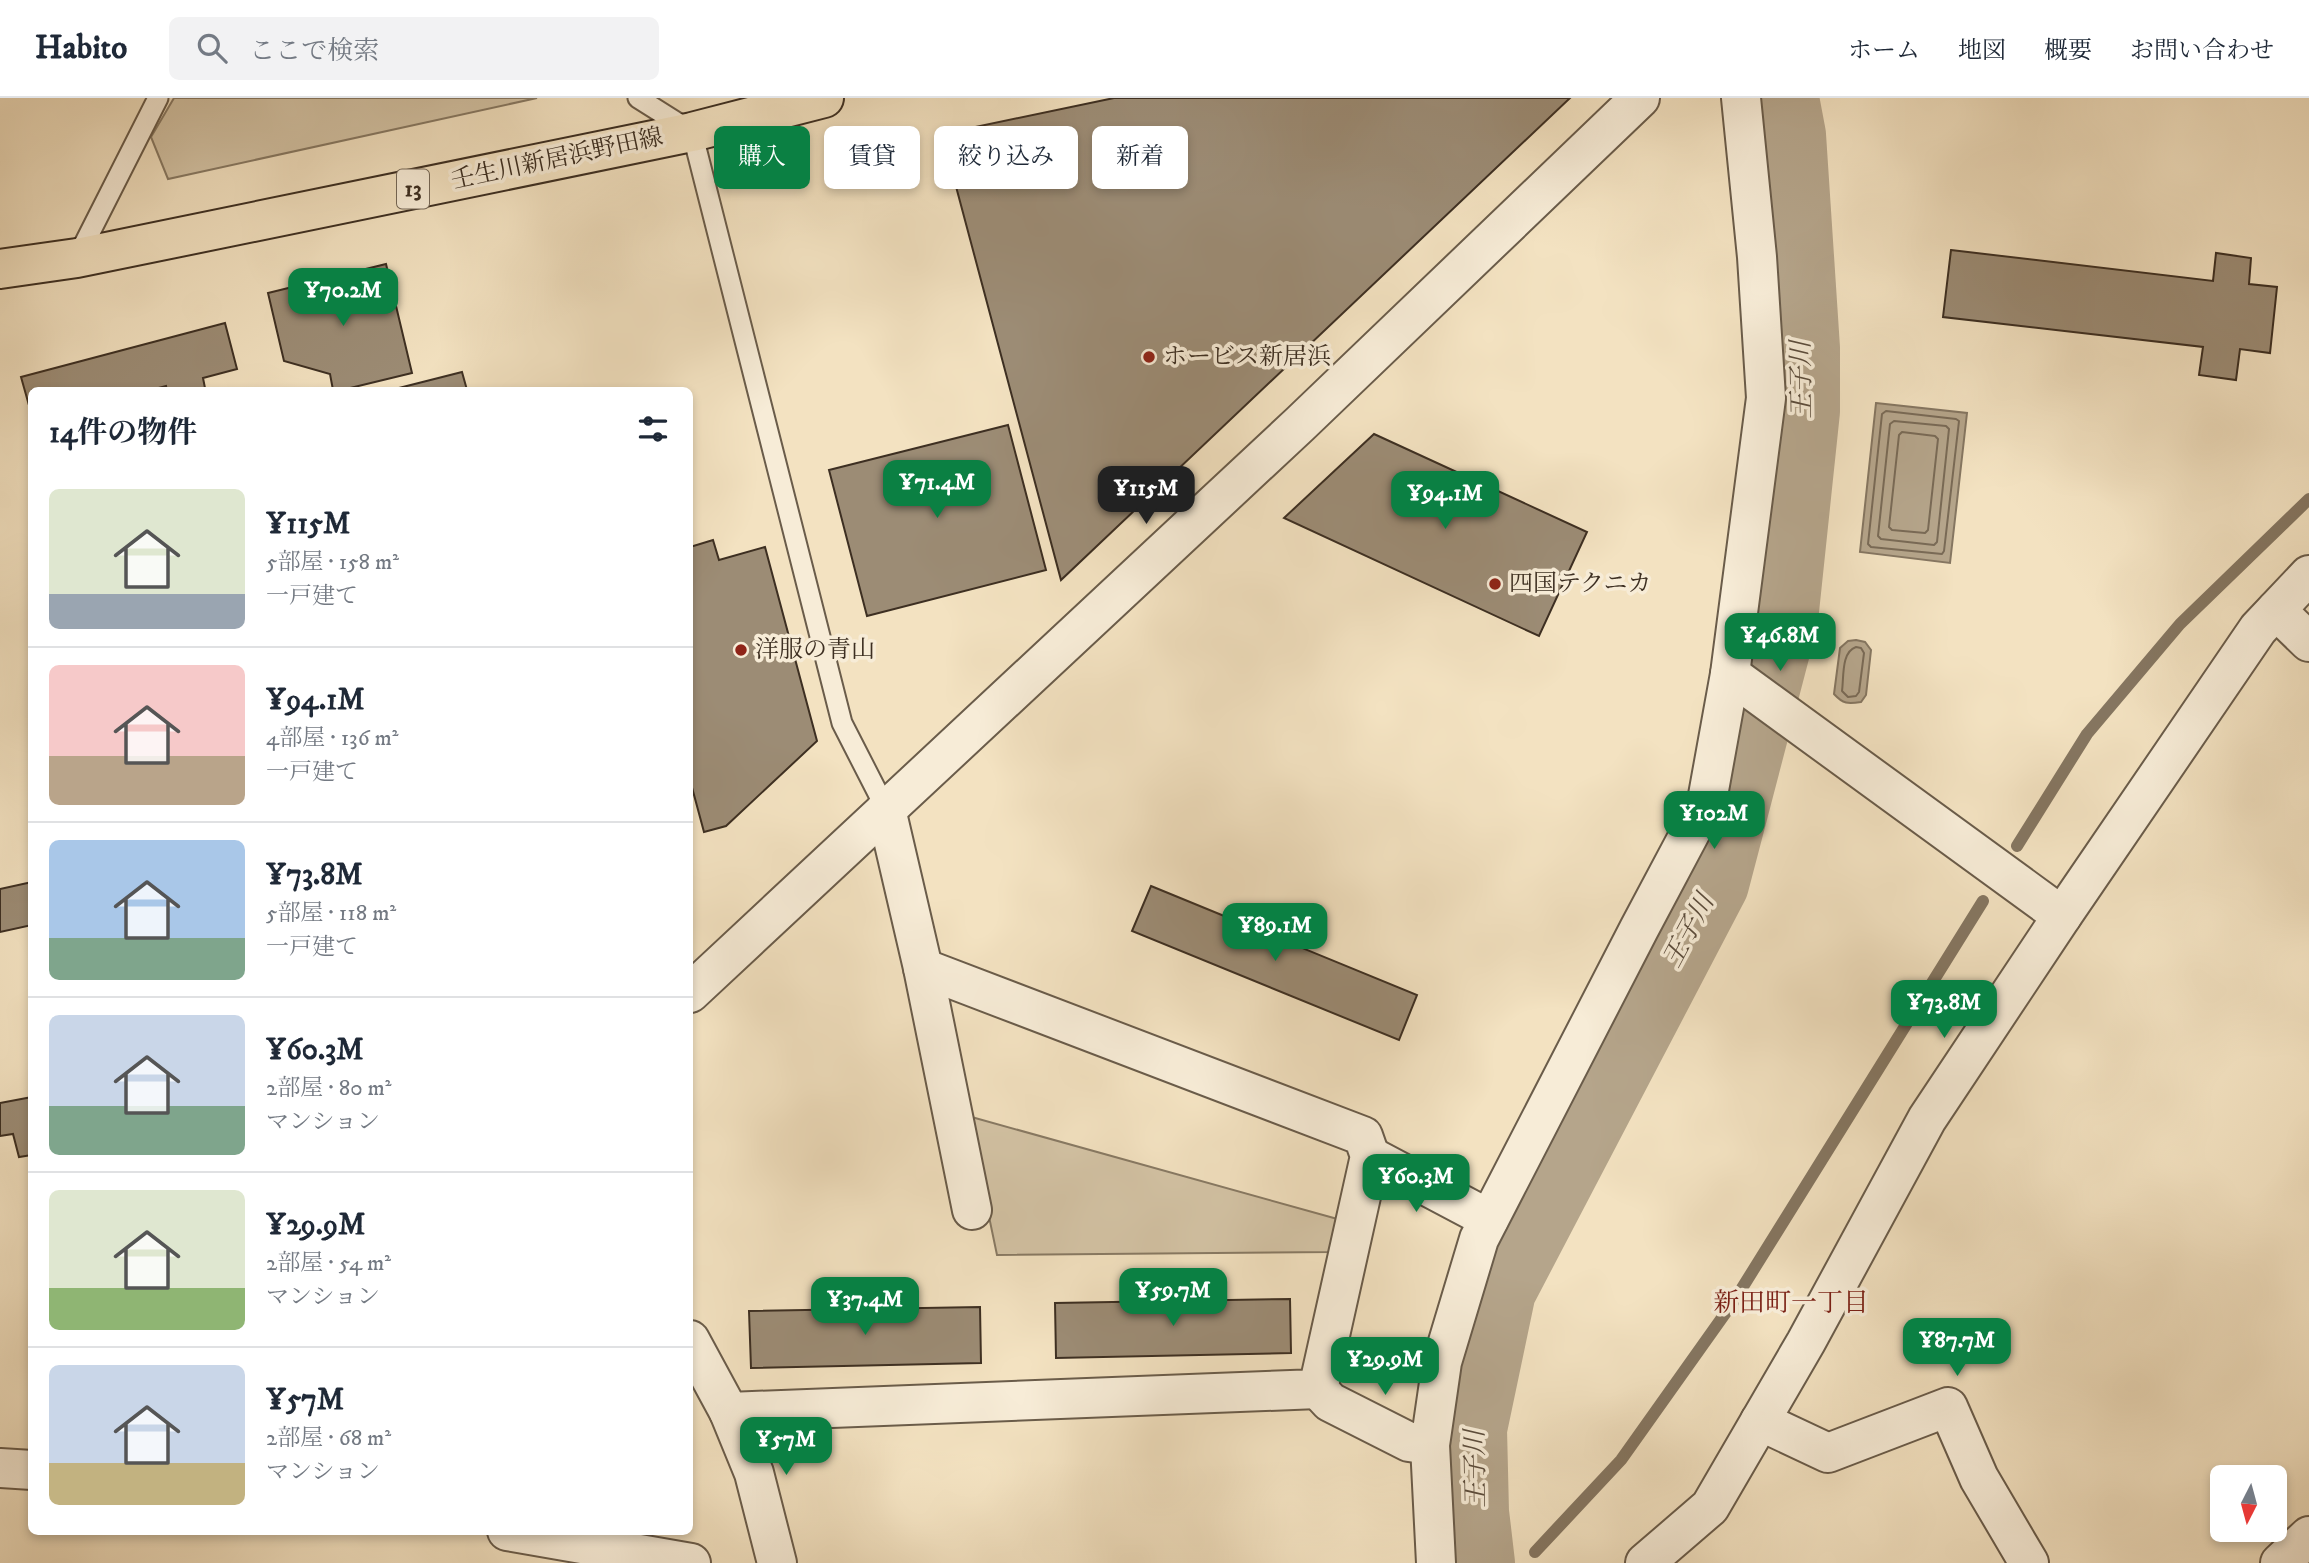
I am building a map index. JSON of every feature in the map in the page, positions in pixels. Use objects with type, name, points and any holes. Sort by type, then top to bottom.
[{"type":"main road","name":"壬生川新居浜野田線","points":[[0,269],[77,258],[692,132],[824,98]]},
{"type":"street","points":[[693,989],[1300,424],[1640,98]]},
{"type":"street","points":[[1436,1563],[1430,1445],[1441,1362],[1479,1240],[1707,801],[1731,675],[1766,398],[1758,257],[1741,98]]},
{"type":"street","points":[[1644,1563],[1710,1507],[1806,1342],[1927,1119],[2258,629],[2309,575]]},
{"type":"street","points":[[2276,610],[2309,642]]},
{"type":"street","points":[[1731,675],[2062,916]]},
{"type":"street","points":[[886,809],[923,968],[972,1210]]},
{"type":"street","points":[[923,968],[1363,1136],[1370,1156],[1318,1389]]},
{"type":"street","points":[[1370,1156],[1489,1220]]},
{"type":"street","points":[[693,1346],[729,1412],[754,1473],[777,1563]]},
{"type":"street","points":[[729,1412],[1318,1389],[1330,1402],[1409,1442],[1430,1445]]},
{"type":"street","points":[[1760,1421],[1828,1453],[1948,1407],[1979,1478],[2029,1563]]},
{"type":"street","points":[[530,1535],[691,1563]]},
{"type":"street","points":[[2280,1563],[2309,1536]]},
{"type":"lane","points":[[77,258],[158,98]]},
{"type":"lane","points":[[638,98],[692,132],[842,723],[886,809]]},
{"type":"shaded area","points":[[174,98],[537,98],[168,179],[151,137]]},
{"type":"shaded area","points":[[968,1116],[1341,1220],[1332,1252],[997,1255]]},
{"type":"water","points":[[1876,403],[1967,413],[1950,563],[1860,552]]},
{"type":"water","points":[[1848,641],[1865,642],[1871,650],[1866,695],[1861,702],[1849,703],[1834,694],[1840,648]]},
{"type":"building","name":"ホービス新居浜","points":[[1114,98],[1570,98],[1061,580],[957,189],[1078,189],[1078,126],[980,126]]},
{"type":"building","points":[[1951,250],[2213,281],[2216,253],[2251,258],[2249,284],[2277,287],[2270,353],[2240,349],[2236,380],[2199,375],[2203,347],[1943,317]]},
{"type":"building","points":[[386,264],[412,373],[354,387],[332,387],[330,374],[284,361],[268,293]]},
{"type":"building","points":[[225,323],[237,369],[203,378],[205,387],[28,387],[28,402],[21,377]]},
{"type":"building","points":[[462,372],[466,387],[403,387]]},
{"type":"building","points":[[1008,425],[1046,570],[867,616],[829,470]]},
{"type":"building","name":"四国テクニカ","points":[[1374,434],[1587,532],[1539,636],[1284,518]]},
{"type":"building","name":"洋服の青山","points":[[713,540],[719,560],[765,547],[817,741],[726,826],[704,832],[693,791],[693,546]]},
{"type":"building","points":[[28,883],[28,926],[0,932],[0,889]]},
{"type":"building","points":[[1151,886],[1417,995],[1399,1040],[1132,931]]},
{"type":"building","points":[[28,1098],[28,1156],[19,1157],[13,1134],[0,1136],[0,1103]]},
{"type":"building","points":[[1290,1299],[1291,1353],[1056,1358],[1055,1303]]},
{"type":"building","points":[[980,1307],[981,1363],[751,1368],[749,1311]]},
{"type":"waterway","name":"王子川","points":[[1480,1563],[1474,1512],[1472,1429],[1501,1291],[1714,884],[1783,620],[1805,411],[1805,348],[1791,135],[1784,98]]},
{"type":"waterway","points":[[2017,846],[2087,734],[2180,624],[2309,499]]},
{"type":"waterway","points":[[1535,1552],[1621,1460],[1734,1301],[1983,901]]},
{"type":"place","name":"ホービス新居浜","points":[[1149,357]]},
{"type":"place","name":"四国テクニカ","points":[[1495,584]]},
{"type":"place","name":"洋服の青山","points":[[741,650]]},
{"type":"district","name":"新田町一丁目","points":[[1791,1303]]}]
